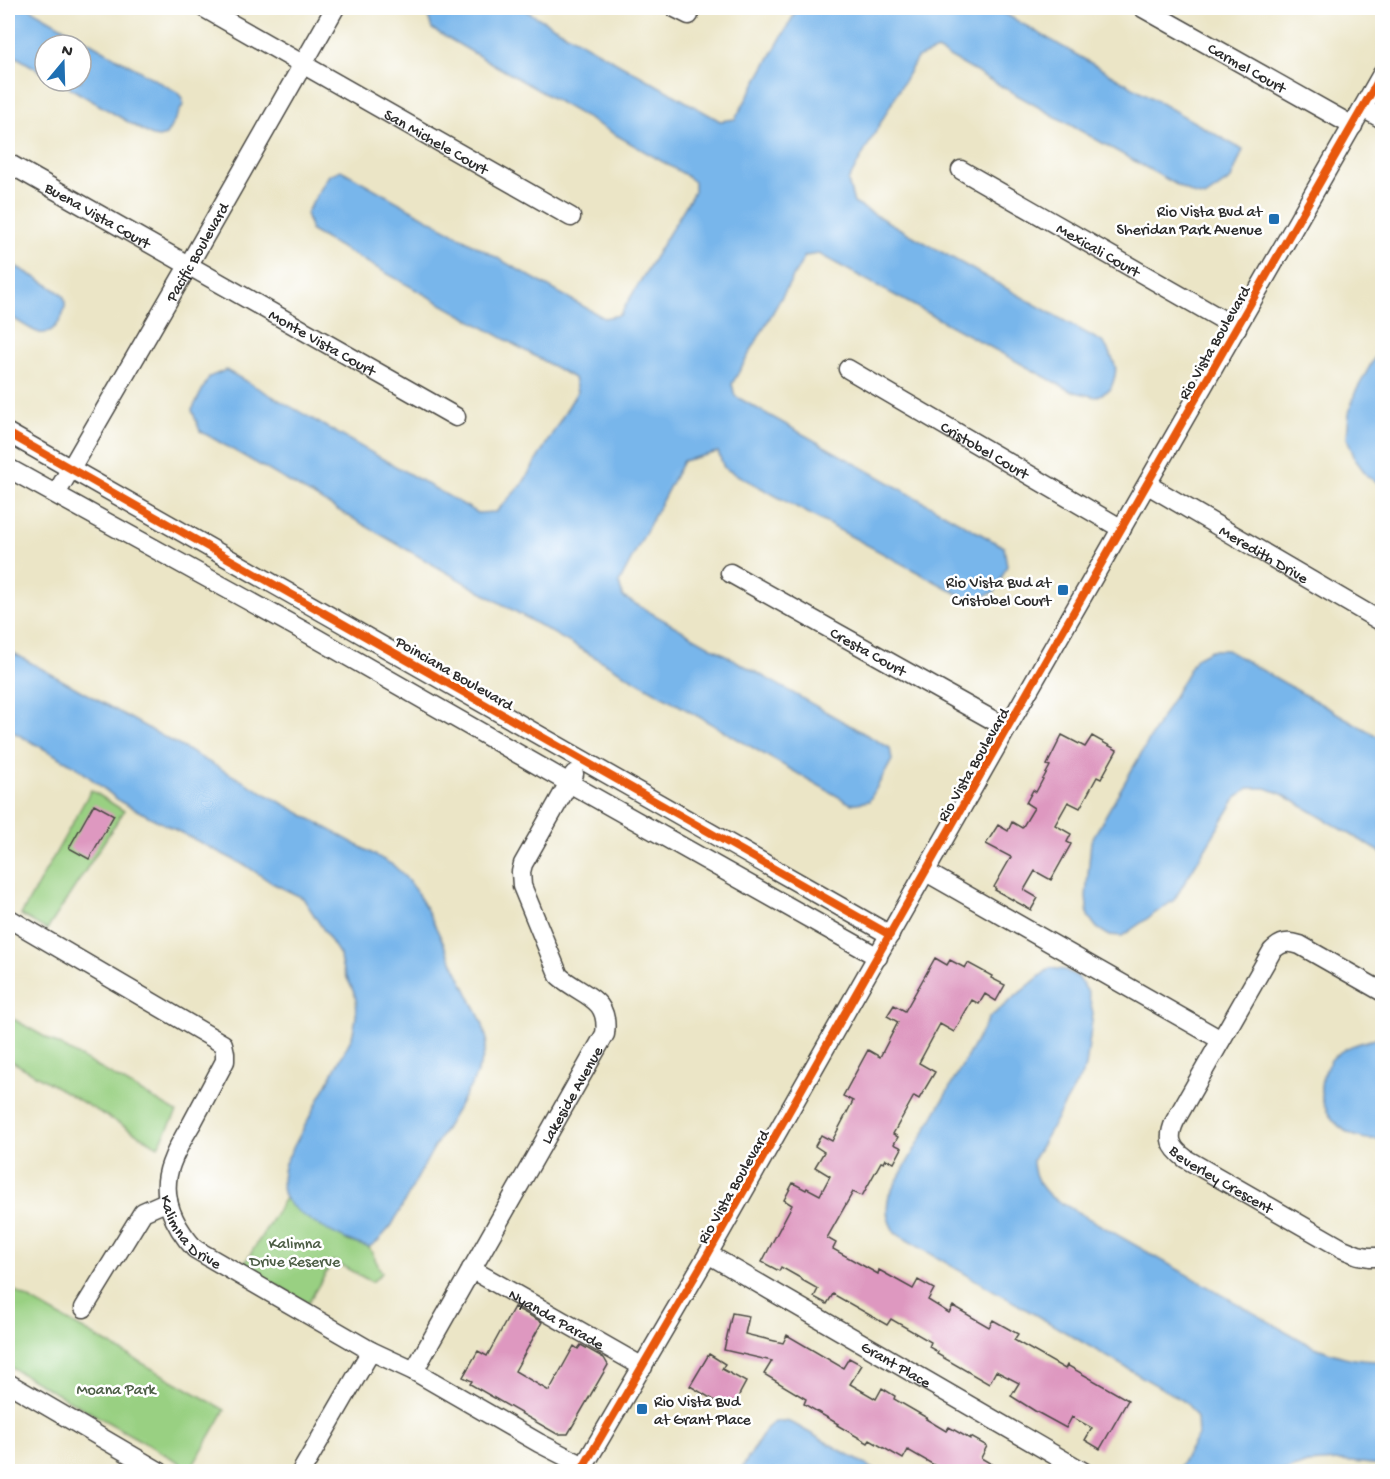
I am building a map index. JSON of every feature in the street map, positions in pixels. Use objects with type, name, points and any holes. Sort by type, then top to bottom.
[{"type":"street","name":"San Michele Court","points":[[204,8],[571,217]]},
{"type":"street","name":"Pacific Boulevard","points":[[56,494],[335,8]]},
{"type":"street","name":"Carmel Court","points":[[1143,8],[1353,126]]},
{"type":"street","name":"Rio Vista Boulevard","points":[[581,1470],[708,1254],[1383,74]]},
{"type":"street","points":[[1363,108],[1383,119]]},
{"type":"street","name":"Buena Vista Court","points":[[8,163],[188,266]]},
{"type":"street","name":"Mexicali Court","points":[[961,170],[1237,328]]},
{"type":"street","name":"Monte Vista Court","points":[[188,266],[456,417]]},
{"type":"street","name":"Cristobel Court","points":[[848,369],[1122,529]]},
{"type":"street","name":"Poinciana Boulevard","points":[[8,433],[890,935]]},
{"type":"street","points":[[8,468],[309,634],[878,957]]},
{"type":"street","name":"Meredith Drive","points":[[1148,485],[1383,622]]},
{"type":"street","name":"Cresta Court","points":[[730,573],[1007,728]]},
{"type":"street","points":[[309,634],[322,612]]},
{"type":"street","name":"Lakeside Avenue","points":[[414,1371],[605,1034],[606,1024],[601,1007],[559,976],[522,886],[523,864],[582,760]]},
{"type":"street","points":[[926,872],[1221,1040]]},
{"type":"street","name":"Kalimna Drive","points":[[8,918],[223,1044],[225,1061],[178,1148],[170,1166],[167,1183],[168,1201],[173,1219],[183,1236],[195,1249],[371,1351],[414,1371],[539,1443],[581,1470]]},
{"type":"street","name":"Beverley Crescent","points":[[1381,991],[1300,945],[1292,943],[1278,945],[1272,951],[1221,1040],[1171,1129],[1170,1137],[1177,1153],[1343,1249],[1358,1255],[1383,1257]]},
{"type":"street","points":[[84,1308],[142,1212],[168,1201]]},
{"type":"street","name":"Grant Place","points":[[708,1254],[1084,1472]]},
{"type":"street","name":"Nyanda Parade","points":[[471,1269],[643,1367]]},
{"type":"street","points":[[300,1472],[371,1351]]},
{"type":"street","points":[[8,1383],[160,1472]]},
{"type":"green space","points":[[91,790],[124,811],[47,930],[21,915]]},
{"type":"green space","points":[[8,1016],[177,1112],[158,1146],[8,1059]]},
{"type":"green space","name":"Kalimna Drive Reserve","points":[[285,1198],[348,1241],[369,1247],[382,1273],[372,1282],[333,1261],[308,1303],[243,1266]]},
{"type":"green space","name":"Moana Park","points":[[8,1287],[225,1410],[191,1469],[8,1366]]},
{"type":"water","points":[[8,8],[29,8],[73,33],[33,33],[33,67],[8,52]]},
{"type":"water","points":[[427,8],[521,8],[720,121],[735,119],[798,8],[995,8],[1243,150],[1231,179],[1205,197],[1193,194],[937,50],[917,58],[848,181],[854,203],[1104,343],[1116,371],[1110,390],[1096,397],[1071,391],[819,254],[805,256],[732,384],[735,396],[1004,547],[1007,566],[995,592],[971,601],[724,468],[718,452],[683,461],[619,583],[623,597],[890,748],[892,760],[869,801],[851,804],[200,431],[192,410],[209,377],[226,370],[478,513],[496,512],[523,483],[577,392],[574,378],[311,231],[306,213],[329,175],[341,170],[604,318],[620,315],[694,192],[694,182],[684,174],[432,29]]},
{"type":"water","points":[[93,44],[177,92],[182,98],[183,105],[166,135],[152,136],[79,93],[93,93]]},
{"type":"water","points":[[8,262],[46,283],[63,296],[65,308],[63,314],[56,326],[46,333],[37,332],[8,315]]},
{"type":"water","points":[[1382,344],[1382,485],[1368,477],[1355,459],[1347,438],[1349,413],[1355,393]]},
{"type":"water","points":[[8,650],[393,865],[410,883],[424,905],[482,1022],[487,1040],[483,1058],[473,1082],[392,1225],[378,1241],[369,1247],[335,1234],[309,1219],[289,1203],[282,1188],[285,1163],[352,1037],[356,1000],[342,967],[340,955],[303,898],[121,802],[75,766],[8,729]]},
{"type":"water","points":[[1211,650],[1227,650],[1382,739],[1382,853],[1282,794],[1266,788],[1248,788],[1236,798],[1174,900],[1122,936],[1108,935],[1097,928],[1088,916],[1086,897],[1091,841],[1196,658]]},
{"type":"water","points":[[1050,968],[1065,970],[1078,977],[1088,992],[1093,1013],[1086,1067],[1033,1160],[1034,1171],[1040,1185],[1051,1197],[1310,1345],[1345,1357],[1382,1361],[1382,1465],[1340,1461],[1307,1463],[1286,1471],[1177,1471],[1198,1435],[1197,1418],[1187,1403],[895,1233],[888,1214],[889,1195],[989,1018]]},
{"type":"water","points":[[1382,1037],[1382,1138],[1369,1139],[1344,1130],[1334,1121],[1326,1110],[1321,1085],[1329,1063],[1337,1054],[1355,1045]]},
{"type":"water","points":[[780,1421],[794,1424],[877,1471],[740,1471],[767,1428]]},
{"type":"building","points":[[1062,735],[1085,747],[1092,736],[1117,750],[1101,779],[1097,777],[1080,808],[1068,802],[1055,825],[1071,834],[1067,842],[1071,844],[1051,880],[1035,871],[1024,890],[1038,898],[1031,910],[995,890],[994,887],[1011,857],[986,844],[998,825],[1008,831],[1012,822],[1022,828],[1034,808],[1026,803],[1033,790],[1036,792],[1050,766],[1047,765]]},
{"type":"building","points":[[94,804],[114,815],[89,859],[69,848]]},
{"type":"building","points":[[935,958],[947,965],[950,960],[965,968],[968,963],[1005,985],[996,1001],[985,994],[979,1004],[972,1000],[954,1032],[940,1024],[919,1063],[935,1072],[919,1099],[914,1096],[893,1134],[898,1137],[894,1144],[902,1148],[894,1163],[886,1159],[884,1163],[881,1162],[862,1196],[853,1192],[827,1238],[836,1243],[833,1249],[878,1274],[879,1270],[913,1289],[918,1280],[934,1289],[928,1300],[949,1313],[953,1306],[989,1327],[993,1320],[1018,1334],[1014,1340],[1065,1369],[1067,1365],[1128,1400],[1100,1449],[1085,1440],[1092,1428],[1072,1417],[1066,1428],[1011,1396],[1019,1383],[996,1371],[989,1384],[937,1354],[938,1352],[929,1347],[931,1342],[891,1319],[887,1325],[833,1294],[827,1304],[814,1297],[818,1289],[781,1267],[779,1271],[762,1262],[792,1205],[784,1200],[793,1183],[820,1195],[830,1176],[815,1167],[824,1152],[815,1146],[821,1135],[832,1141],[853,1101],[843,1096],[868,1050],[880,1057],[898,1022],[887,1016],[894,1005],[905,1011]]},
{"type":"building","points":[[514,1307],[542,1322],[515,1371],[549,1391],[574,1346],[578,1349],[581,1345],[604,1358],[608,1365],[568,1434],[557,1434],[470,1384],[472,1381],[463,1377],[478,1351],[487,1356]]},
{"type":"building","points":[[732,1313],[749,1316],[745,1334],[783,1343],[787,1335],[843,1368],[849,1358],[862,1365],[850,1384],[876,1399],[882,1388],[895,1396],[894,1399],[946,1431],[949,1427],[987,1446],[981,1458],[1005,1472],[946,1472],[908,1450],[903,1459],[870,1440],[868,1443],[837,1425],[804,1404],[806,1399],[764,1374],[772,1361],[724,1350]]},
{"type":"building","points":[[709,1354],[725,1364],[722,1369],[746,1382],[732,1408],[728,1406],[727,1408],[690,1386]]},
{"type":"cycle path","points":[[582,1472],[1382,74]]},
{"type":"cycle path","points":[[8,433],[890,935]]},
{"type":"place","name":"Rio Vista Bvd at Sheridan Park Avenue","points":[[1274,219]]},
{"type":"place","name":"Rio Vista Bvd at Cristobel Court","points":[[1063,590]]},
{"type":"place","name":"Rio Vista Bvd at Grant Place","points":[[642,1409]]}]
